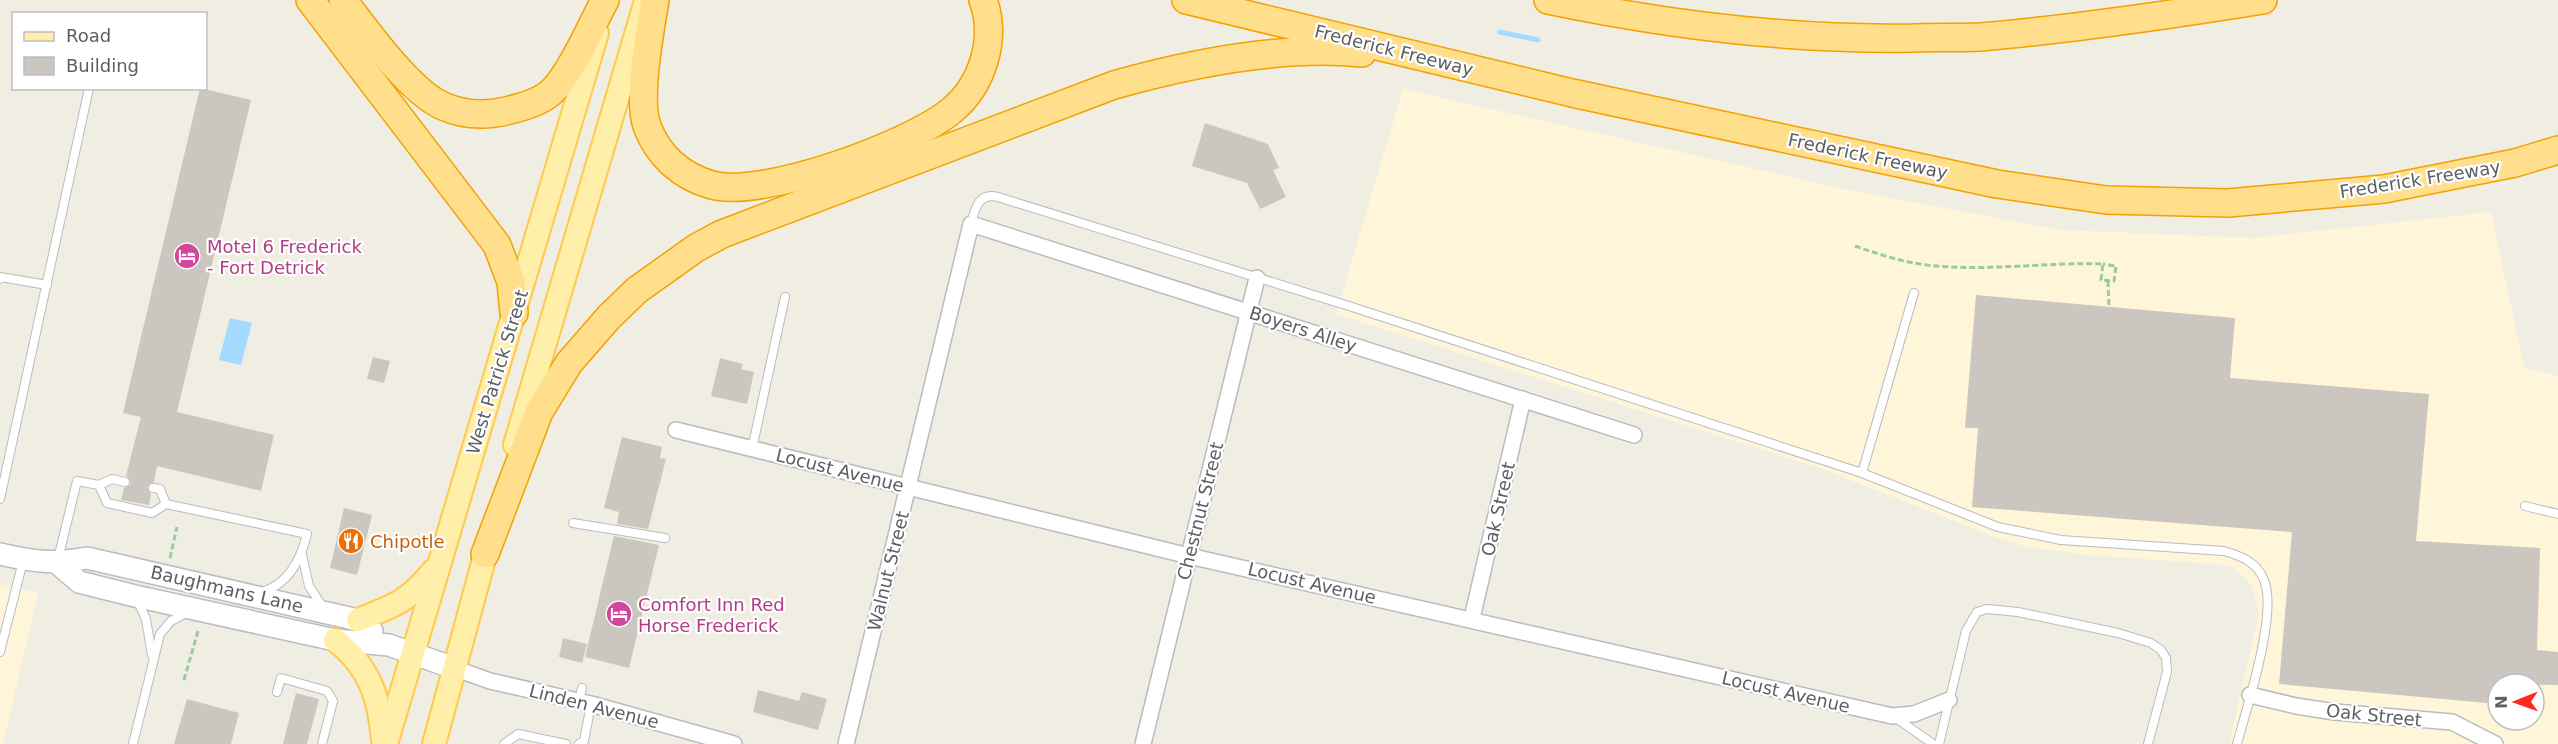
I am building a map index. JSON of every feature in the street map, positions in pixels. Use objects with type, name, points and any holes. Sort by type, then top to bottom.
[{"type":"highway","points":[[310,0],[497,245],[511,282],[514,313]]},
{"type":"highway","points":[[343,0],[378,47],[427,97],[443,106],[463,112],[487,115],[524,106],[549,94],[565,74],[606,0]]},
{"type":"highway","points":[[655,0],[644,100],[647,125],[658,149],[674,166],[704,182],[732,188],[777,182],[832,167],[903,139],[951,111],[971,89],[983,67],[988,46],[989,23],[983,0]]},
{"type":"highway","name":"Frederick Freeway","points":[[1186,0],[1572,93],[1997,184],[2106,200],[2228,203],[2384,189],[2515,163],[2558,150]]},
{"type":"highway","points":[[1548,0],[1606,12],[1748,32],[1864,39],[1978,37],[2121,22],[2263,0]]},
{"type":"highway","points":[[485,554],[539,412],[569,363],[609,317],[637,290],[696,248],[722,234],[1114,85],[1164,71],[1209,62],[1259,56],[1351,52],[1396,57],[1572,93]]},
{"type":"main road","name":"West Patrick Street","points":[[385,744],[606,0]]},
{"type":"main road","name":"West Patrick Street","points":[[434,744],[534,377],[646,0]]},
{"type":"main road","name":"Baughmans Lane","points":[[0,554],[23,560],[57,563],[87,558],[358,620],[389,645]]},
{"type":"main road","points":[[358,620],[396,606],[417,592],[440,562]]},
{"type":"main road","name":"Baughmans Lane","points":[[57,563],[79,582],[135,597],[335,640],[389,645],[454,668]]},
{"type":"main road","points":[[335,640],[352,653],[369,681],[380,717],[385,744]]},
{"type":"street","name":"Boyers Alley","points":[[971,224],[1634,435]]},
{"type":"street","name":"Walnut Street","points":[[846,744],[971,224]]},
{"type":"street","name":"Chestnut Street","points":[[1143,744],[1257,278]]},
{"type":"street","name":"Oak Street","points":[[1472,618],[1523,399]]},
{"type":"street","name":"Locust Avenue","points":[[676,429],[1189,556],[1472,618],[1892,716],[1914,714],[1949,700]]},
{"type":"street","name":"Linden Avenue","points":[[454,668],[490,681],[584,698],[734,744]]},
{"type":"street","name":"Oak Street","points":[[2250,695],[2335,712],[2452,723],[2495,744]]},
{"type":"lane","points":[[0,499],[89,90]]},
{"type":"lane","points":[[971,224],[975,207],[982,198],[990,195],[1257,278],[1862,473],[1998,527],[2061,540],[2224,551],[2251,562],[2265,581],[2267,610],[2264,634],[2237,744]]},
{"type":"lane","points":[[0,279],[0,277],[47,285]]},
{"type":"lane","points":[[1862,473],[1914,293]]},
{"type":"lane","points":[[752,449],[785,297]]},
{"type":"lane","points":[[57,563],[77,481],[99,485],[112,478],[125,482]]},
{"type":"lane","points":[[99,485],[107,503],[152,513],[166,504],[307,534],[302,555],[278,586],[261,593],[246,594]]},
{"type":"lane","points":[[153,488],[160,489],[166,504]]},
{"type":"lane","points":[[2525,506],[2558,514]]},
{"type":"lane","points":[[573,523],[665,538]]},
{"type":"lane","points":[[302,555],[309,586],[328,613]]},
{"type":"lane","points":[[0,652],[23,560]]},
{"type":"lane","points":[[135,597],[144,613],[150,632],[152,661]]},
{"type":"lane","points":[[1939,744],[1966,631],[1977,612],[1987,609],[1999,609],[2118,633],[2151,643],[2161,650],[2166,658],[2167,672],[2148,744]]},
{"type":"lane","points":[[133,744],[160,634],[171,621],[196,610]]},
{"type":"lane","points":[[277,692],[281,678],[331,695],[333,701],[322,744]]},
{"type":"lane","points":[[579,744],[584,741],[584,698]]},
{"type":"lane","points":[[1892,716],[1933,744]]},
{"type":"lane","points":[[504,744],[518,734],[566,744]]},
{"type":"path","points":[[1855,246],[1886,257],[1925,265],[1980,268],[2103,264],[2116,266],[2114,281],[2101,280],[2103,264]]},
{"type":"path","points":[[2108,281],[2109,306]]},
{"type":"path","points":[[169,560],[177,527]]},
{"type":"path","points":[[184,680],[198,631]]},
{"type":"shaded area","points":[[1403,89],[1848,190],[2061,230],[2252,238],[2491,212],[2524,367],[2558,376],[2558,744],[2229,744],[2259,613],[2252,586],[2246,578],[2231,567],[2089,555],[2026,547],[1822,469],[1336,314]]},
{"type":"shaded area","points":[[0,584],[38,593],[3,744],[0,744]]},
{"type":"water","points":[[230,318],[252,323],[241,365],[219,360]]},
{"type":"building","name":"Motel 6 Frederick - Fort Detrick","points":[[200,90],[251,100],[177,412],[274,435],[261,491],[157,466],[154,482],[147,487],[151,494],[149,505],[121,500],[124,488],[131,484],[126,476],[141,417],[123,413]]},
{"type":"building","points":[[1205,123],[1268,144],[1279,168],[1273,170],[1286,197],[1260,209],[1247,183],[1192,166]]},
{"type":"building","points":[[1976,295],[2235,318],[2230,378],[2429,394],[2416,541],[2540,548],[2537,650],[2558,652],[2558,685],[2546,685],[2546,672],[2486,672],[2486,703],[2279,684],[2292,532],[1972,507],[1978,428],[1965,428]]},
{"type":"building","points":[[373,357],[390,361],[384,383],[367,379]]},
{"type":"building","points":[[720,358],[743,364],[741,369],[754,372],[747,404],[711,396]]},
{"type":"building","points":[[622,437],[662,447],[660,458],[666,459],[648,529],[617,524],[619,512],[604,508]]},
{"type":"building","name":"Chipotle","points":[[344,508],[372,515],[357,575],[330,568]]},
{"type":"building","points":[[614,536],[659,545],[629,668],[585,657]]},
{"type":"building","points":[[563,638],[587,644],[582,663],[559,657]]},
{"type":"building","points":[[758,690],[799,701],[802,692],[827,699],[818,730],[753,712]]},
{"type":"building","points":[[296,693],[319,699],[307,744],[283,744]]},
{"type":"building","points":[[187,699],[239,713],[231,744],[174,744]]},
{"type":"waterway","points":[[1500,32],[1538,40]]},
{"type":"place","name":"Motel 6 Frederick - Fort Detrick","points":[[187,256]]},
{"type":"place","name":"Chipotle","points":[[351,541]]},
{"type":"place","name":"Comfort Inn Red Horse Frederick","points":[[619,614]]}]
